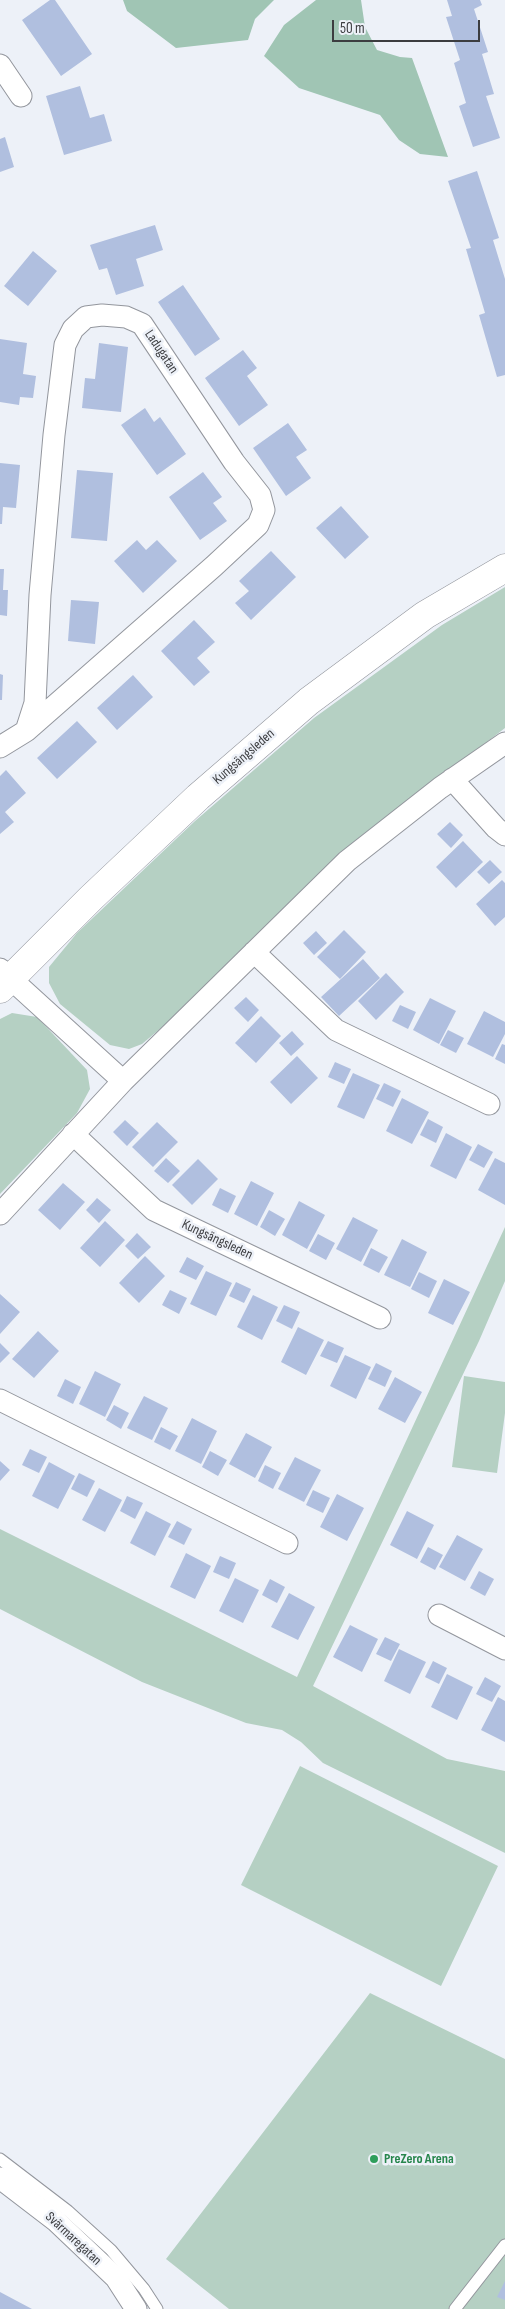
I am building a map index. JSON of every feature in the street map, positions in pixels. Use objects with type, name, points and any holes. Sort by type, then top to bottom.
[{"type":"main road","name":"Kungsängsleden","points":[[3,979],[198,797],[309,701],[425,615],[505,568]]},
{"type":"street","points":[[0,65],[21,96]]},
{"type":"street","name":"Ladugatan","points":[[0,747],[26,731],[214,566],[258,525],[264,510],[260,495],[234,462],[142,324],[126,317],[102,315],[86,317],[73,329],[65,345],[41,585],[35,703],[26,731]]},
{"type":"street","points":[[0,1214],[123,1081],[347,861],[452,779],[505,743]]},
{"type":"street","points":[[452,779],[496,828],[505,835]]},
{"type":"street","points":[[254,952],[336,1030],[489,1104]]},
{"type":"street","name":"Kungsängsleden","points":[[3,979],[123,1081]]},
{"type":"street","name":"Kungsängsleden","points":[[74,1134],[154,1210],[380,1318]]},
{"type":"street","points":[[0,1400],[287,1543]]},
{"type":"street","points":[[440,1615],[505,1649]]},
{"type":"street","name":"Svärmaregatan","points":[[0,2178],[56,2221],[116,2278],[136,2309]]},
{"type":"lane","points":[[0,2158],[68,2210],[111,2250],[144,2289],[157,2309]]},
{"type":"lane","points":[[455,2309],[505,2245]]},
{"type":"green space","points":[[123,0],[274,0],[255,19],[248,40],[176,48],[127,11]]},
{"type":"green space","points":[[316,0],[361,0],[365,27],[377,50],[400,57],[412,58],[448,157],[420,154],[399,140],[380,115],[299,88],[264,56],[284,25]]},
{"type":"green space","points":[[505,587],[505,728],[333,861],[167,1023],[142,1044],[129,1049],[110,1045],[60,1004],[49,983],[49,967],[77,933],[195,821],[314,718],[442,625]]},
{"type":"green space","points":[[12,1013],[37,1017],[87,1070],[90,1089],[77,1113],[0,1194],[0,1019]]},
{"type":"green space","points":[[505,1227],[505,1281],[479,1341],[313,1686],[447,1759],[505,1771],[505,1853],[323,1763],[301,1742],[282,1730],[246,1723],[142,1682],[0,1609],[0,1529],[297,1677]]},
{"type":"green space","points":[[464,1376],[505,1382],[505,1413],[497,1473],[452,1467]]},
{"type":"green space","points":[[300,1766],[498,1866],[441,1986],[241,1885]]},
{"type":"green space","name":"PreZero Arena","points":[[370,1993],[505,2059],[505,2309],[229,2309],[166,2259]]},
{"type":"building","points":[[50,0],[55,0],[92,54],[61,76],[22,20]]},
{"type":"building","points":[[447,0],[480,0],[482,5],[474,9],[488,52],[482,54],[494,94],[486,96],[500,138],[473,147],[459,106],[466,103],[454,63],[460,60],[446,17],[452,16]]},
{"type":"building","points":[[80,86],[90,118],[104,114],[112,141],[64,155],[46,96]]},
{"type":"building","points":[[5,137],[14,167],[0,172],[0,139]]},
{"type":"building","points":[[477,171],[499,238],[493,240],[505,279],[505,375],[497,377],[479,315],[485,313],[466,249],[471,248],[448,181]]},
{"type":"building","points":[[155,225],[163,250],[136,259],[144,286],[116,295],[107,268],[99,270],[90,245]]},
{"type":"building","points":[[33,251],[57,271],[28,306],[4,286]]},
{"type":"building","points":[[183,285],[220,339],[195,356],[158,302]]},
{"type":"building","points":[[0,339],[27,343],[23,374],[36,376],[33,398],[20,397],[19,405],[0,402]]},
{"type":"building","points":[[99,343],[128,347],[121,412],[82,408],[85,378],[95,379]]},
{"type":"building","points":[[243,350],[257,368],[247,376],[268,405],[239,426],[205,378]]},
{"type":"building","points":[[145,408],[154,422],[160,417],[186,454],[157,475],[121,425]]},
{"type":"building","points":[[288,423],[307,450],[296,457],[311,478],[286,496],[253,448]]},
{"type":"building","points":[[0,463],[20,465],[16,508],[3,507],[2,524],[0,524]]},
{"type":"building","points":[[77,470],[113,473],[107,541],[71,538]]},
{"type":"building","points":[[203,472],[222,497],[213,503],[227,521],[200,540],[169,497]]},
{"type":"building","points":[[341,506],[369,537],[345,559],[316,528]]},
{"type":"building","points":[[137,540],[146,550],[157,540],[177,561],[143,593],[114,561]]},
{"type":"building","points":[[271,551],[296,577],[251,620],[235,603],[249,591],[239,581]]},
{"type":"building","points":[[0,569],[4,569],[3,590],[8,590],[7,616],[0,615]]},
{"type":"building","points":[[71,600],[99,602],[95,644],[68,641]]},
{"type":"building","points":[[194,620],[215,642],[197,658],[210,672],[194,686],[161,651]]},
{"type":"building","points":[[0,674],[3,675],[2,700],[0,700]]},
{"type":"building","points":[[133,675],[153,697],[117,730],[97,708]]},
{"type":"building","points":[[77,721],[97,742],[57,779],[37,758]]},
{"type":"building","points":[[6,770],[26,793],[5,812],[14,822],[0,834],[0,776]]},
{"type":"building","points":[[450,822],[463,835],[451,848],[437,834]]},
{"type":"building","points":[[463,841],[483,862],[456,888],[436,867]]},
{"type":"building","points":[[490,860],[502,872],[489,884],[477,872]]},
{"type":"building","points":[[502,880],[505,883],[505,917],[495,926],[476,904]]},
{"type":"building","points":[[344,930],[366,952],[340,979],[317,957]]},
{"type":"building","points":[[316,931],[327,943],[314,955],[303,943]]},
{"type":"building","points":[[363,959],[380,978],[339,1016],[321,997]]},
{"type":"building","points":[[386,973],[404,992],[376,1020],[358,1001]]},
{"type":"building","points":[[246,997],[259,1010],[248,1022],[234,1008]]},
{"type":"building","points":[[430,998],[456,1011],[439,1044],[413,1030]]},
{"type":"building","points":[[400,1005],[416,1012],[408,1029],[392,1021]]},
{"type":"building","points":[[484,1011],[505,1022],[505,1034],[493,1057],[467,1044]]},
{"type":"building","points":[[261,1016],[281,1036],[256,1063],[235,1043]]},
{"type":"building","points":[[448,1030],[464,1038],[456,1053],[440,1045]]},
{"type":"building","points":[[292,1031],[304,1044],[291,1056],[279,1043]]},
{"type":"building","points":[[502,1044],[505,1045],[505,1064],[495,1059]]},
{"type":"building","points":[[297,1056],[318,1078],[291,1104],[270,1082]]},
{"type":"building","points":[[335,1062],[351,1069],[344,1084],[328,1077]]},
{"type":"building","points":[[353,1073],[380,1085],[364,1119],[337,1107]]},
{"type":"building","points":[[384,1083],[401,1091],[393,1107],[376,1099]]},
{"type":"building","points":[[402,1098],[429,1112],[412,1144],[386,1131]]},
{"type":"building","points":[[428,1119],[443,1127],[436,1143],[420,1135]]},
{"type":"building","points":[[125,1120],[139,1133],[127,1146],[113,1132]]},
{"type":"building","points":[[157,1122],[178,1142],[153,1167],[132,1147]]},
{"type":"building","points":[[446,1133],[472,1147],[456,1179],[430,1166]]},
{"type":"building","points":[[478,1144],[493,1152],[484,1168],[469,1160]]},
{"type":"building","points":[[166,1158],[180,1171],[168,1183],[154,1171]]},
{"type":"building","points":[[495,1158],[505,1163],[505,1205],[478,1190]]},
{"type":"building","points":[[198,1159],[218,1179],[192,1205],[172,1185]]},
{"type":"building","points":[[251,1181],[274,1193],[257,1226],[234,1214]]},
{"type":"building","points":[[63,1183],[85,1202],[60,1230],[38,1210]]},
{"type":"building","points":[[220,1188],[236,1196],[228,1213],[212,1205]]},
{"type":"building","points":[[97,1198],[111,1210],[99,1223],[86,1210]]},
{"type":"building","points":[[299,1201],[325,1215],[307,1249],[282,1235]]},
{"type":"building","points":[[269,1210],[285,1219],[275,1236],[260,1227]]},
{"type":"building","points":[[353,1217],[378,1230],[361,1262],[336,1249]]},
{"type":"building","points":[[105,1221],[125,1240],[100,1267],[80,1248]]},
{"type":"building","points":[[137,1233],[151,1247],[138,1259],[125,1246]]},
{"type":"building","points":[[318,1234],[335,1243],[326,1260],[309,1251]]},
{"type":"building","points":[[402,1239],[427,1252],[410,1287],[384,1275]]},
{"type":"building","points":[[371,1248],[388,1257],[379,1273],[363,1265]]},
{"type":"building","points":[[145,1256],[165,1276],[139,1303],[119,1283]]},
{"type":"building","points":[[187,1257],[204,1266],[196,1280],[179,1272]]},
{"type":"building","points":[[206,1271],[232,1283],[216,1316],[190,1304]]},
{"type":"building","points":[[419,1272],[437,1281],[429,1298],[411,1289]]},
{"type":"building","points":[[444,1279],[470,1292],[453,1325],[428,1313]]},
{"type":"building","points":[[236,1282],[251,1289],[244,1303],[229,1296]]},
{"type":"building","points":[[170,1290],[187,1298],[179,1314],[162,1305]]},
{"type":"building","points":[[0,1294],[20,1312],[0,1334]]},
{"type":"building","points":[[253,1295],[278,1307],[262,1340],[237,1327]]},
{"type":"building","points":[[284,1305],[300,1312],[292,1329],[276,1321]]},
{"type":"building","points":[[298,1327],[324,1340],[306,1375],[281,1362]]},
{"type":"building","points":[[38,1331],[59,1351],[34,1378],[12,1359]]},
{"type":"building","points":[[328,1341],[344,1348],[337,1363],[320,1356]]},
{"type":"building","points":[[0,1343],[10,1353],[0,1363]]},
{"type":"building","points":[[345,1355],[371,1367],[356,1399],[330,1386]]},
{"type":"building","points":[[376,1363],[392,1371],[385,1387],[368,1379]]},
{"type":"building","points":[[95,1371],[121,1384],[105,1417],[79,1404]]},
{"type":"building","points":[[395,1377],[422,1392],[405,1423],[378,1409]]},
{"type":"building","points":[[65,1379],[81,1387],[73,1404],[57,1396]]},
{"type":"building","points":[[144,1396],[168,1408],[152,1440],[127,1428]]},
{"type":"building","points":[[114,1405],[129,1413],[121,1429],[106,1420]]},
{"type":"building","points":[[192,1418],[217,1431],[201,1464],[175,1451]]},
{"type":"building","points":[[161,1427],[178,1436],[170,1450],[154,1442]]},
{"type":"building","points":[[246,1433],[272,1447],[255,1478],[229,1464]]},
{"type":"building","points":[[30,1449],[47,1457],[39,1473],[22,1465]]},
{"type":"building","points":[[210,1451],[227,1460],[218,1476],[202,1467]]},
{"type":"building","points":[[295,1457],[321,1470],[304,1502],[278,1489]]},
{"type":"building","points":[[0,1461],[10,1470],[0,1481]]},
{"type":"building","points":[[49,1462],[75,1476],[58,1509],[32,1496]]},
{"type":"building","points":[[265,1465],[281,1473],[273,1489],[258,1481]]},
{"type":"building","points":[[79,1473],[95,1481],[87,1497],[71,1489]]},
{"type":"building","points":[[99,1488],[122,1500],[105,1532],[82,1520]]},
{"type":"building","points":[[313,1490],[330,1498],[323,1513],[306,1505]]},
{"type":"building","points":[[337,1494],[364,1508],[347,1541],[320,1527]]},
{"type":"building","points":[[127,1496],[143,1503],[135,1519],[120,1511]]},
{"type":"building","points":[[146,1511],[171,1524],[155,1556],[130,1543]]},
{"type":"building","points":[[407,1511],[434,1525],[417,1559],[390,1545]]},
{"type":"building","points":[[177,1521],[192,1529],[184,1545],[168,1537]]},
{"type":"building","points":[[457,1535],[483,1549],[465,1581],[439,1567]]},
{"type":"building","points":[[428,1547],[443,1555],[435,1570],[420,1562]]},
{"type":"building","points":[[186,1553],[211,1566],[195,1599],[170,1587]]},
{"type":"building","points":[[220,1556],[236,1563],[229,1579],[213,1572]]},
{"type":"building","points":[[479,1571],[494,1579],[485,1596],[470,1588]]},
{"type":"building","points":[[235,1578],[259,1590],[243,1623],[219,1611]]},
{"type":"building","points":[[270,1579],[285,1587],[277,1603],[262,1595]]},
{"type":"building","points":[[289,1593],[315,1607],[298,1640],[271,1627]]},
{"type":"building","points":[[350,1625],[378,1639],[362,1672],[333,1657]]},
{"type":"building","points":[[385,1637],[400,1644],[391,1661],[376,1654]]},
{"type":"building","points":[[399,1649],[426,1662],[410,1694],[384,1681]]},
{"type":"building","points":[[433,1661],[447,1668],[439,1684],[425,1677]]},
{"type":"building","points":[[447,1674],[473,1687],[457,1720],[431,1707]]},
{"type":"building","points":[[485,1677],[501,1686],[492,1702],[476,1694]]},
{"type":"building","points":[[498,1697],[505,1701],[505,1742],[481,1730]]},
{"type":"building","points":[[505,2281],[505,2300],[497,2297]]},
{"type":"building","points":[[0,2292],[32,2309],[0,2309]]},
{"type":"place","name":"PreZero Arena","points":[[374,2159]]}]
